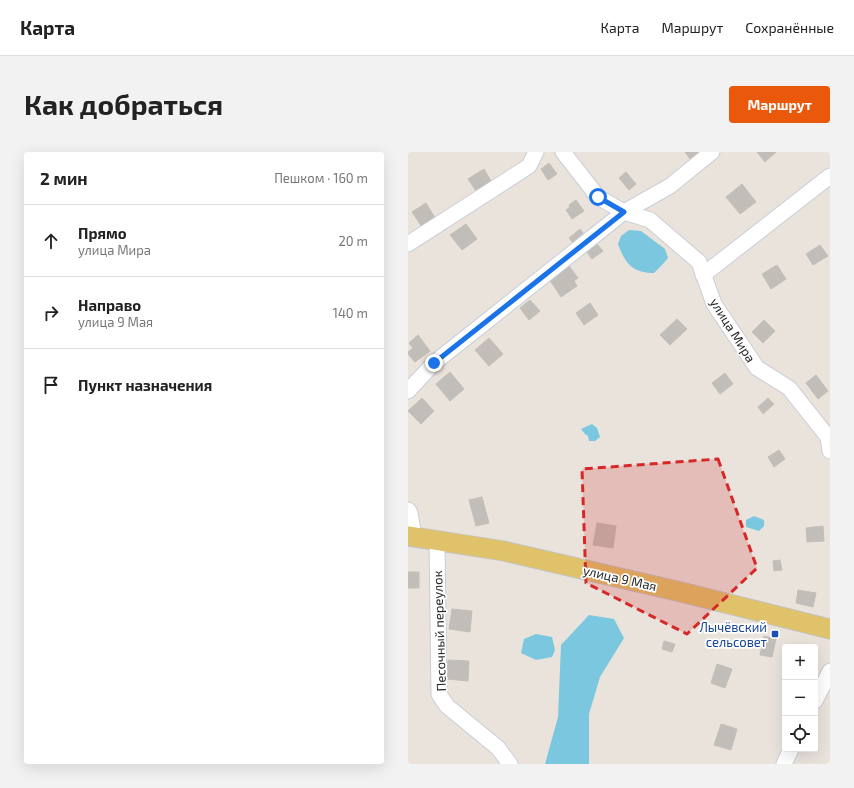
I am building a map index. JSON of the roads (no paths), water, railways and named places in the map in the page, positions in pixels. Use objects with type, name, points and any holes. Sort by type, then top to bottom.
[{"type":"main road","name":"улица 9 Мая","points":[[411,536],[504,551],[689,594],[830,629]]},
{"type":"street","points":[[408,244],[529,166],[536,152]]},
{"type":"street","name":"улица Мира","points":[[563,152],[598,197],[624,212],[650,220],[699,262],[714,304],[757,368],[789,388],[828,437],[830,451]]},
{"type":"street","points":[[408,391],[434,363],[624,212],[670,186],[712,152]]},
{"type":"street","points":[[703,275],[830,176]]},
{"type":"street","points":[[408,510],[410,513],[411,536]]},
{"type":"street","name":"Песочный переулок","points":[[437,540],[439,694],[447,706],[498,748],[510,764]]},
{"type":"street","points":[[818,695],[830,671]]},
{"type":"street","points":[[784,764],[790,752]]},
{"type":"water","points":[[629,230],[641,231],[665,249],[668,258],[654,273],[646,273],[635,269],[630,266],[623,257],[618,244],[621,236]]},
{"type":"water","points":[[592,424],[597,428],[600,437],[595,441],[589,441],[588,436],[581,429]]},
{"type":"water","points":[[754,516],[764,520],[764,526],[759,531],[746,527],[746,520]]},
{"type":"water","points":[[589,615],[614,619],[624,638],[600,677],[589,714],[589,764],[545,764],[558,717],[561,645]]},
{"type":"water","points":[[536,634],[552,637],[555,650],[552,657],[536,660],[521,653],[524,639]]},
{"type":"place","name":"Лычёвский сельсовет","points":[[775,634]]}]
